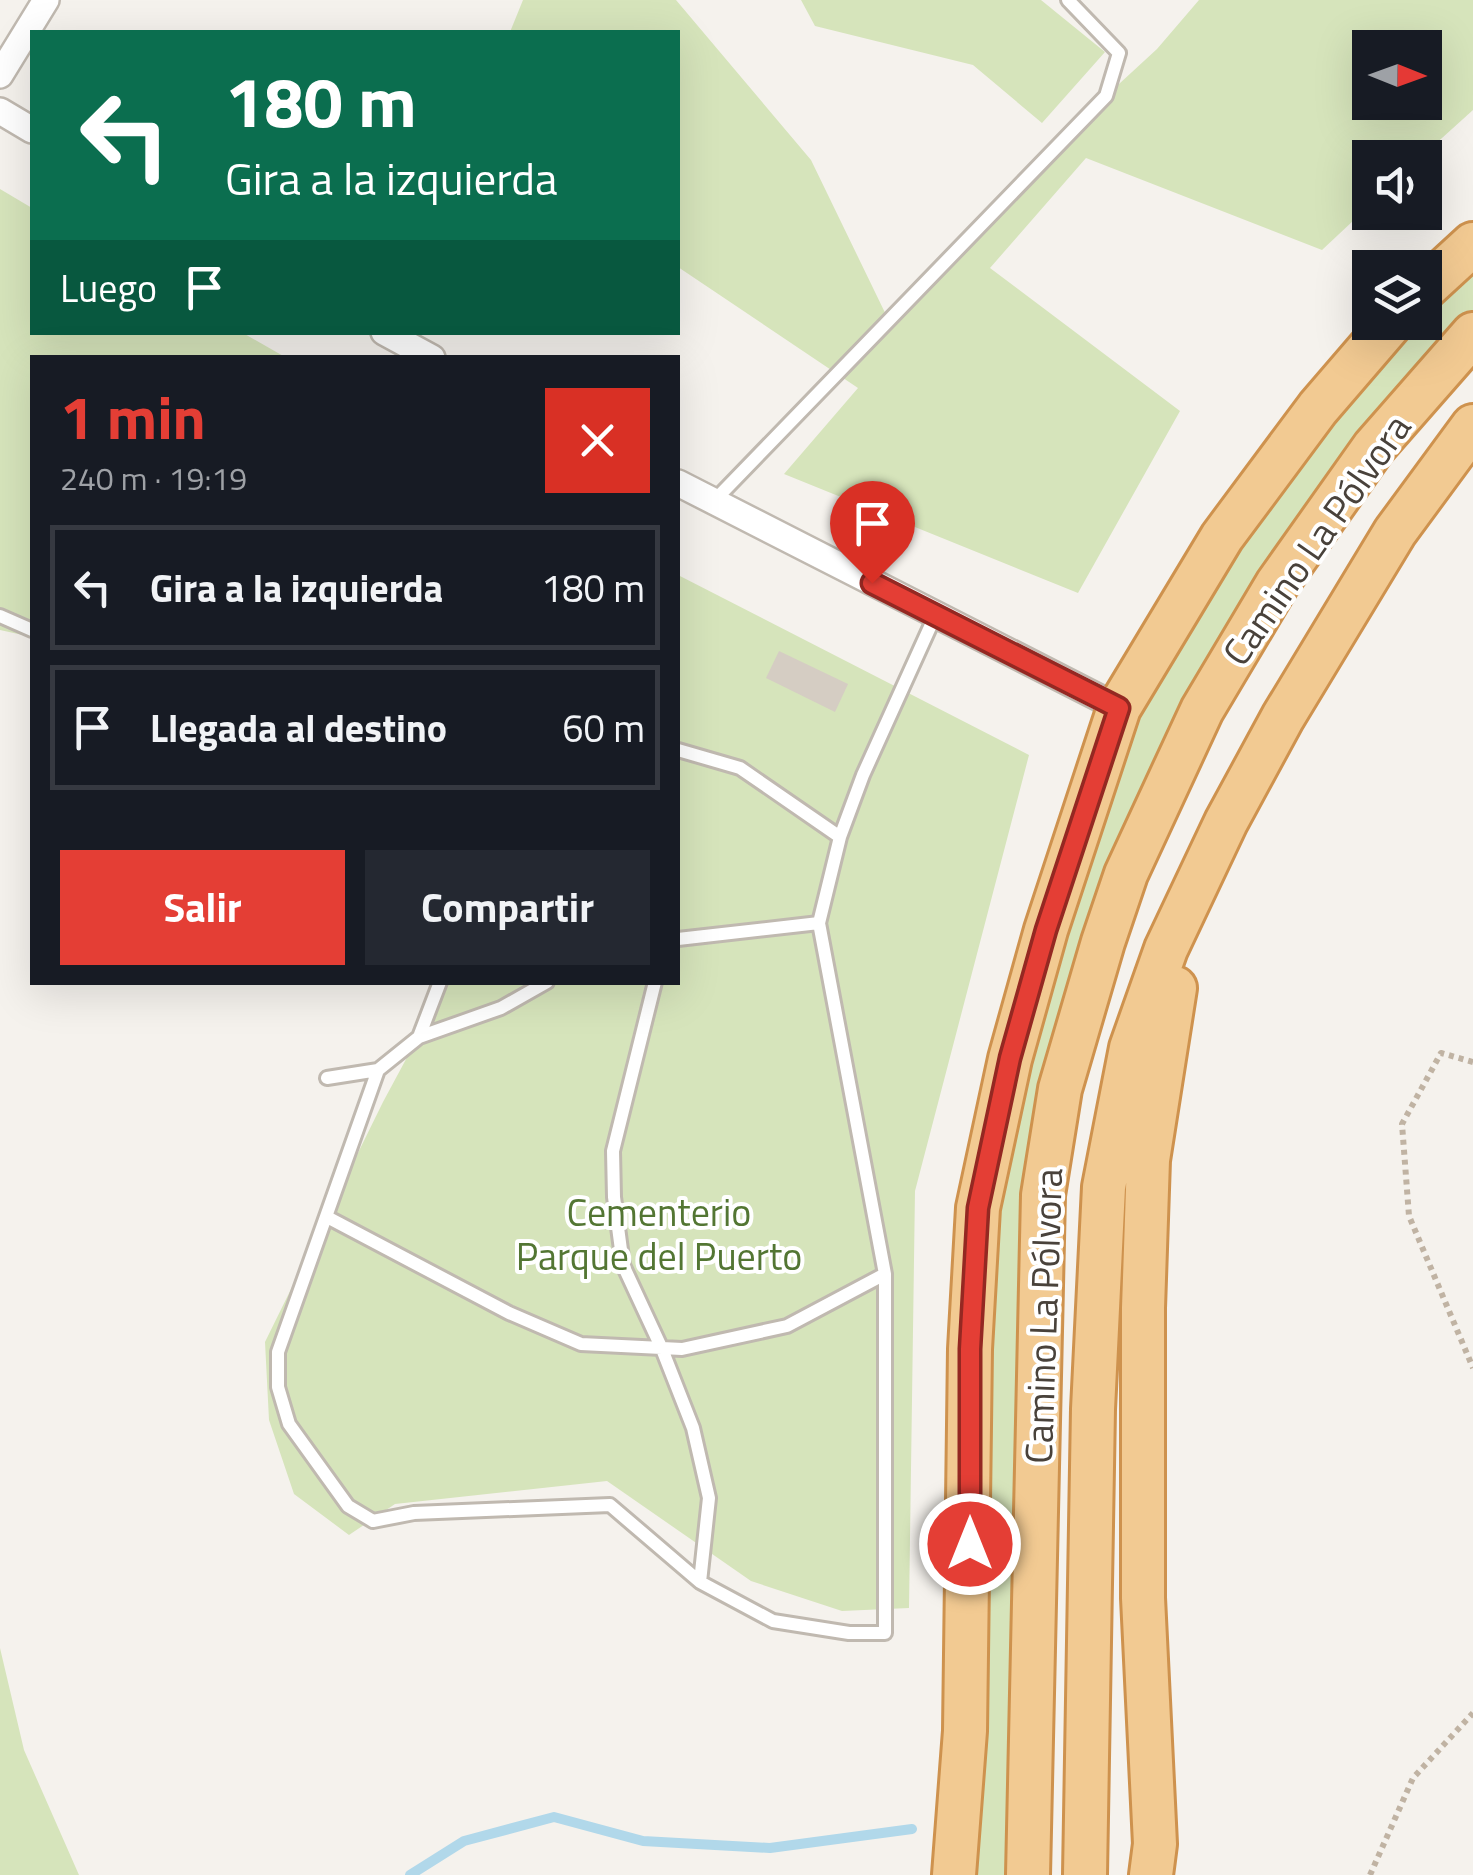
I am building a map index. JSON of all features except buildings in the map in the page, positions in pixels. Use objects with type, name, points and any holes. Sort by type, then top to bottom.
[{"type":"highway","points":[[1442,272],[1473,244]]},
{"type":"highway","name":"Camino La Pólvora","points":[[1028,1875],[1043,1195],[1060,1090],[1126,874],[1160,794],[1236,650],[1374,447],[1473,334]]},
{"type":"highway","points":[[954,1875],[965,1731],[970,1349],[978,1208],[1010,1058],[1046,930],[1119,708],[1222,537],[1318,408],[1377,340]]},
{"type":"highway","name":"Camino La Pólvora","points":[[1085,1875],[1092,1409],[1104,1187],[1131,1048],[1166,948],[1283,716],[1395,532],[1473,426]]},
{"type":"highway","points":[[1152,1875],[1154,1844],[1143,1598],[1143,1308],[1148,1160],[1165,1038],[1194,887]]},
{"type":"street","points":[[0,75],[46,0]]},
{"type":"street","points":[[0,111],[30,129]]},
{"type":"street","points":[[390,335],[426,355]]},
{"type":"street","points":[[680,484],[1119,708]]},
{"type":"lane","points":[[713,502],[1106,96],[1120,52],[1068,0]]},
{"type":"lane","points":[[0,616],[30,629]]},
{"type":"lane","points":[[378,1070],[278,1352],[278,1386],[289,1424],[348,1506],[373,1521],[414,1513],[610,1504],[700,1582],[773,1622],[885,1634],[886,1274],[819,922],[840,837],[863,775],[935,616]]},
{"type":"lane","points":[[680,751],[740,768],[840,837]]},
{"type":"lane","points":[[680,939],[819,922]]},
{"type":"lane","points":[[420,1037],[439,985]]},
{"type":"lane","points":[[328,1078],[378,1070],[420,1037],[501,1008],[543,985]]},
{"type":"lane","points":[[654,985],[613,1151],[614,1197],[623,1265],[693,1428],[709,1498],[700,1582]]},
{"type":"lane","points":[[327,1217],[509,1313],[581,1344],[682,1349],[787,1326],[886,1274]]},
{"type":"path","points":[[1473,1062],[1442,1053],[1402,1124],[1410,1216],[1473,1368]]},
{"type":"path","points":[[1370,1875],[1413,1778],[1473,1713]]},
{"type":"green space","points":[[523,0],[676,0],[811,160],[890,323],[1057,141],[1157,49],[1199,0],[1473,0],[1473,110],[1440,140],[1352,140],[1352,222],[1322,250],[1086,158],[990,268],[1180,411],[1078,593],[784,474],[858,388],[680,268],[680,30],[511,30]]},
{"type":"green space","points":[[801,0],[1041,0],[1105,52],[1042,123],[973,65],[815,26]]},
{"type":"green space","points":[[0,189],[30,207],[30,335],[246,335],[282,355],[30,355],[30,637],[0,630]]},
{"type":"green space","points":[[1473,270],[1473,310],[1338,470],[1057,1055],[1008,1875],[972,1875],[981,1784],[995,1207],[1068,902],[1139,720],[1243,542],[1313,445],[1403,340],[1442,340],[1442,297]]},
{"type":"green space","name":"Cementerio Parque del Puerto","points":[[680,576],[1029,755],[915,1191],[909,1608],[842,1611],[751,1581],[607,1481],[395,1504],[349,1535],[294,1494],[269,1420],[265,1342],[383,1102],[446,985],[680,985]]},
{"type":"green space","points":[[0,1648],[24,1750],[79,1875],[0,1875]]},
{"type":"waterway","points":[[410,1875],[464,1841],[554,1817],[643,1841],[770,1848],[912,1829]]},
{"type":"route","points":[[872,583],[1119,708],[1046,930],[1010,1058],[978,1208],[970,1349],[970,1544]]}]
